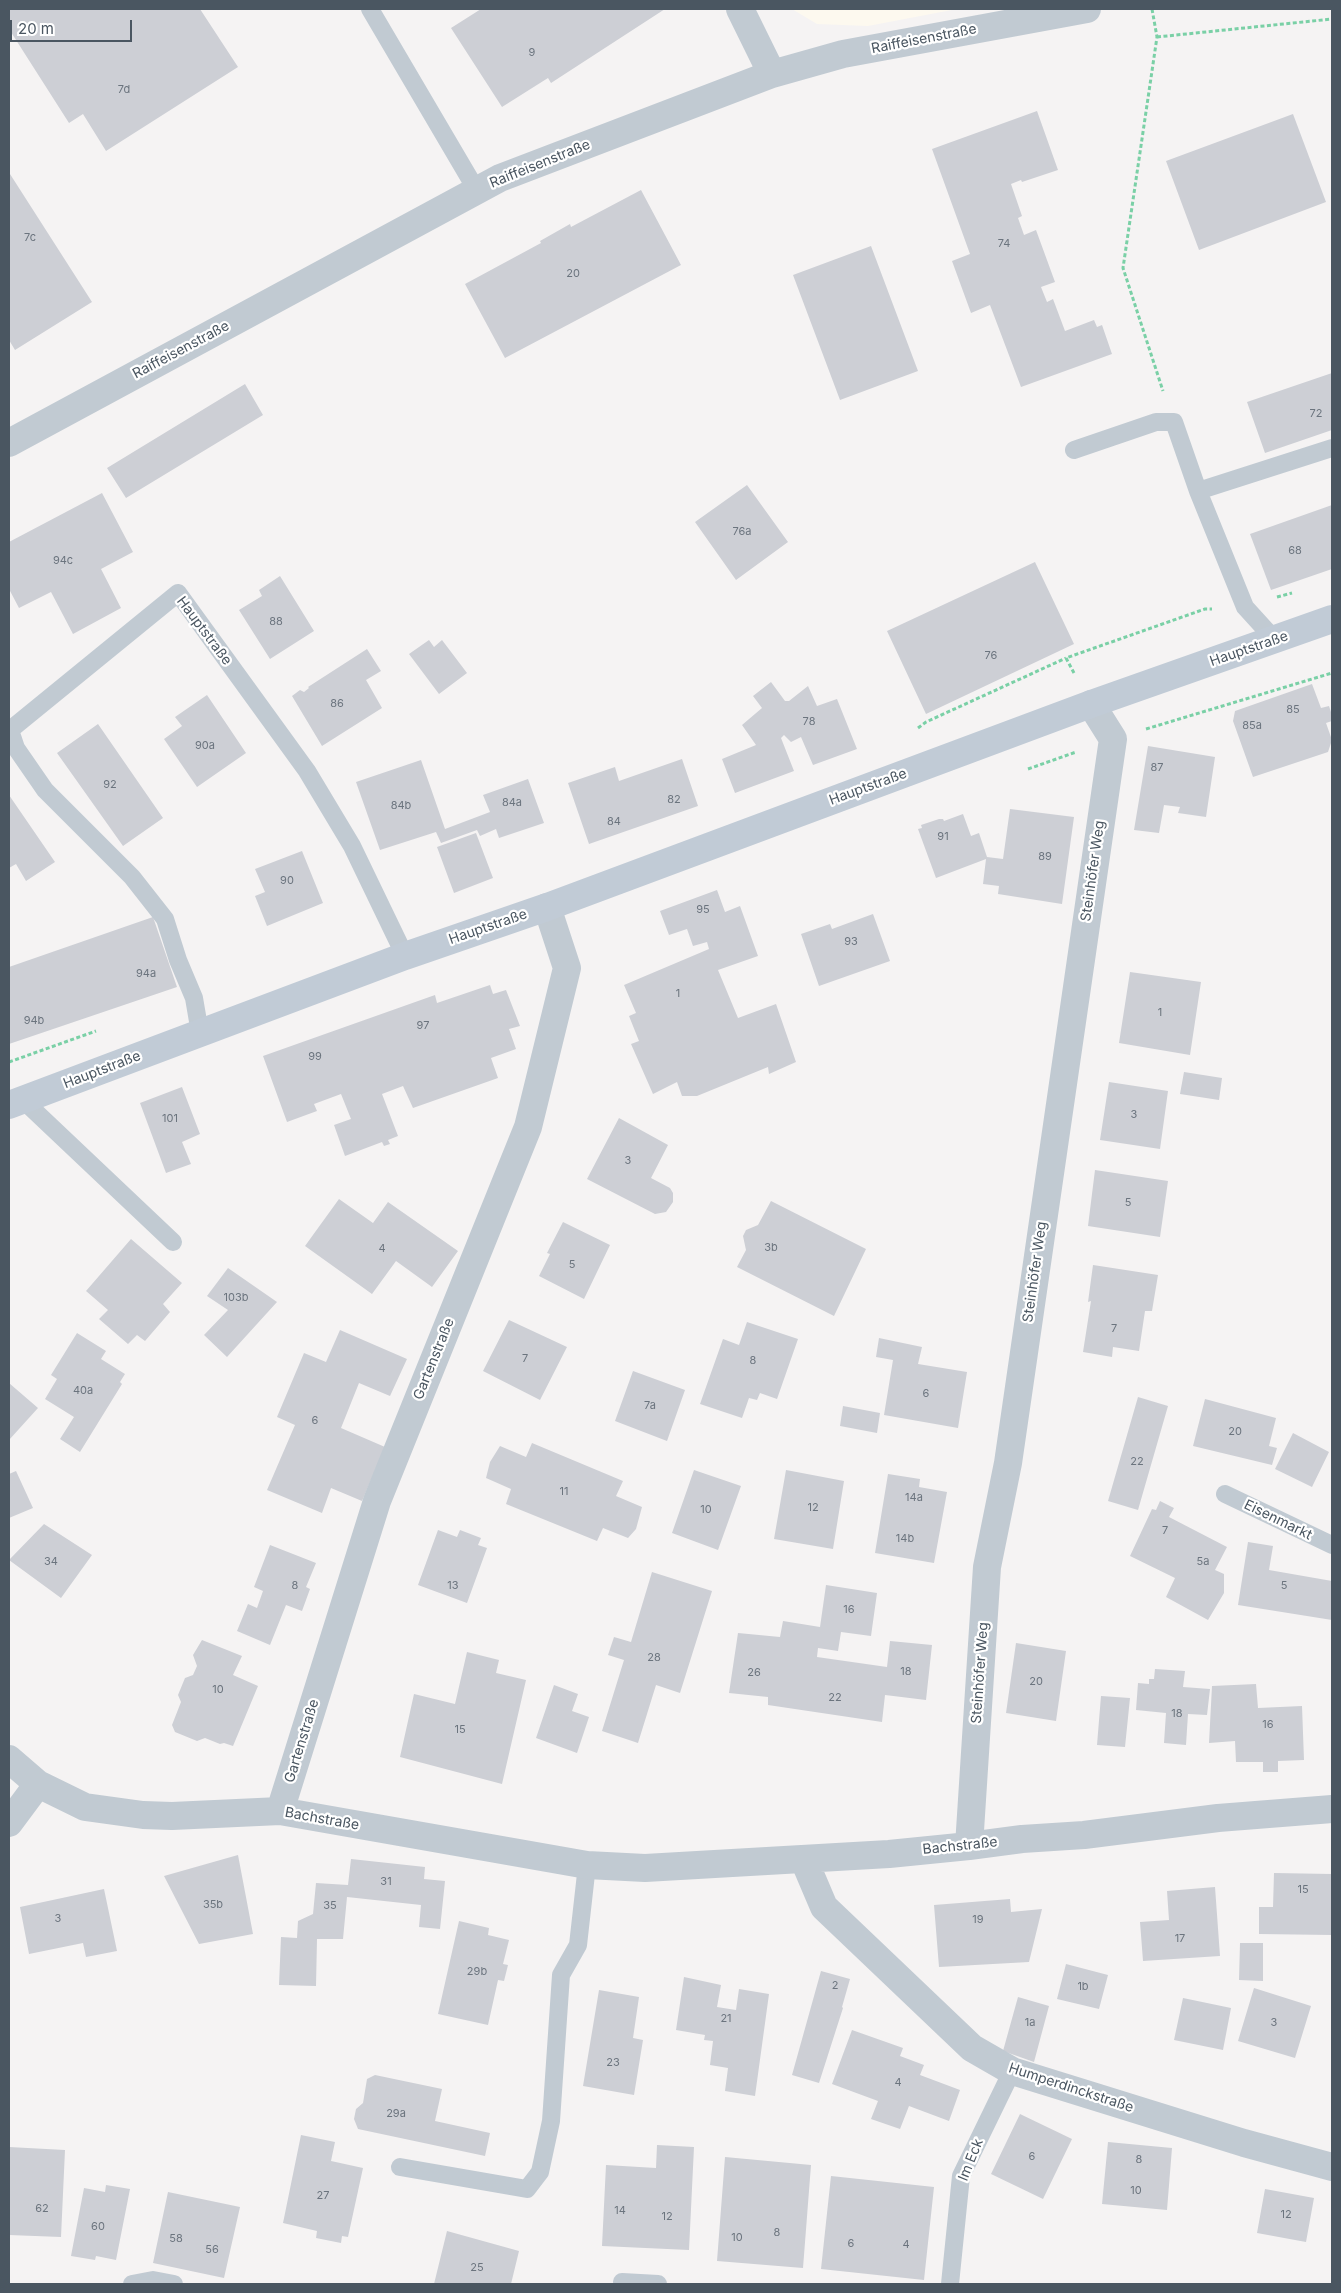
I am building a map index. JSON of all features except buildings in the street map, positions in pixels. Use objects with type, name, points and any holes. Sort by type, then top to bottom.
[{"type":"main road","name":"Hauptstraße","points":[[16,1102],[405,956],[547,907],[1091,704],[1332,619]]},
{"type":"street","points":[[740,9],[772,74]]},
{"type":"street","name":"Raiffeisenstraße","points":[[11,437],[500,178],[772,74],[843,54],[1087,9]]},
{"type":"street","name":"Steinhöfer Weg","points":[[969,1846],[987,1567],[1009,1453],[1112,739],[1091,704]]},
{"type":"street","name":"Gartenstraße","points":[[280,1811],[377,1501],[528,1127],[568,968],[547,907]]},
{"type":"street","name":"Bachstraße","points":[[9,1759],[38,1784],[85,1807],[143,1815],[172,1816],[280,1811],[587,1865],[645,1868],[804,1860],[969,1846],[1218,1818],[1332,1809]]},
{"type":"street","points":[[9,1823],[38,1784]]},
{"type":"street","name":"Humperdinckstraße","points":[[804,1860],[824,1907],[972,2048],[1012,2071],[1332,2167]]},
{"type":"lane","points":[[370,9],[477,191]]},
{"type":"lane","points":[[1074,450],[1156,422],[1174,422],[1198,491],[1245,607],[1275,640]]},
{"type":"lane","points":[[1198,491],[1332,448]]},
{"type":"lane","name":"Hauptstraße","points":[[9,729],[178,592],[307,771],[352,846],[405,956]]},
{"type":"lane","points":[[9,729],[16,748],[45,790],[132,877],[165,919],[178,960],[194,998],[200,1033]]},
{"type":"lane","name":"Hauptstraße","points":[[16,1102],[173,1242]]},
{"type":"lane","name":"Eisenmarkt","points":[[1225,1494],[1332,1545]]},
{"type":"lane","points":[[400,2167],[527,2189],[540,2172],[551,2121],[561,1975],[578,1945],[587,1865]]},
{"type":"lane","name":"Im Eck","points":[[950,2284],[962,2176],[1012,2071]]},
{"type":"lane","points":[[132,2284],[153,2280],[174,2284]]},
{"type":"lane","points":[[622,2282],[658,2284]]},
{"type":"path","points":[[1152,9],[1157,37],[1123,268],[1174,422]]},
{"type":"path","points":[[1157,37],[1332,19]]},
{"type":"path","points":[[1091,704],[1066,658],[1206,609],[1245,607],[1297,591]]},
{"type":"shaded area","points":[[792,9],[957,9],[868,26],[817,24]]}]
